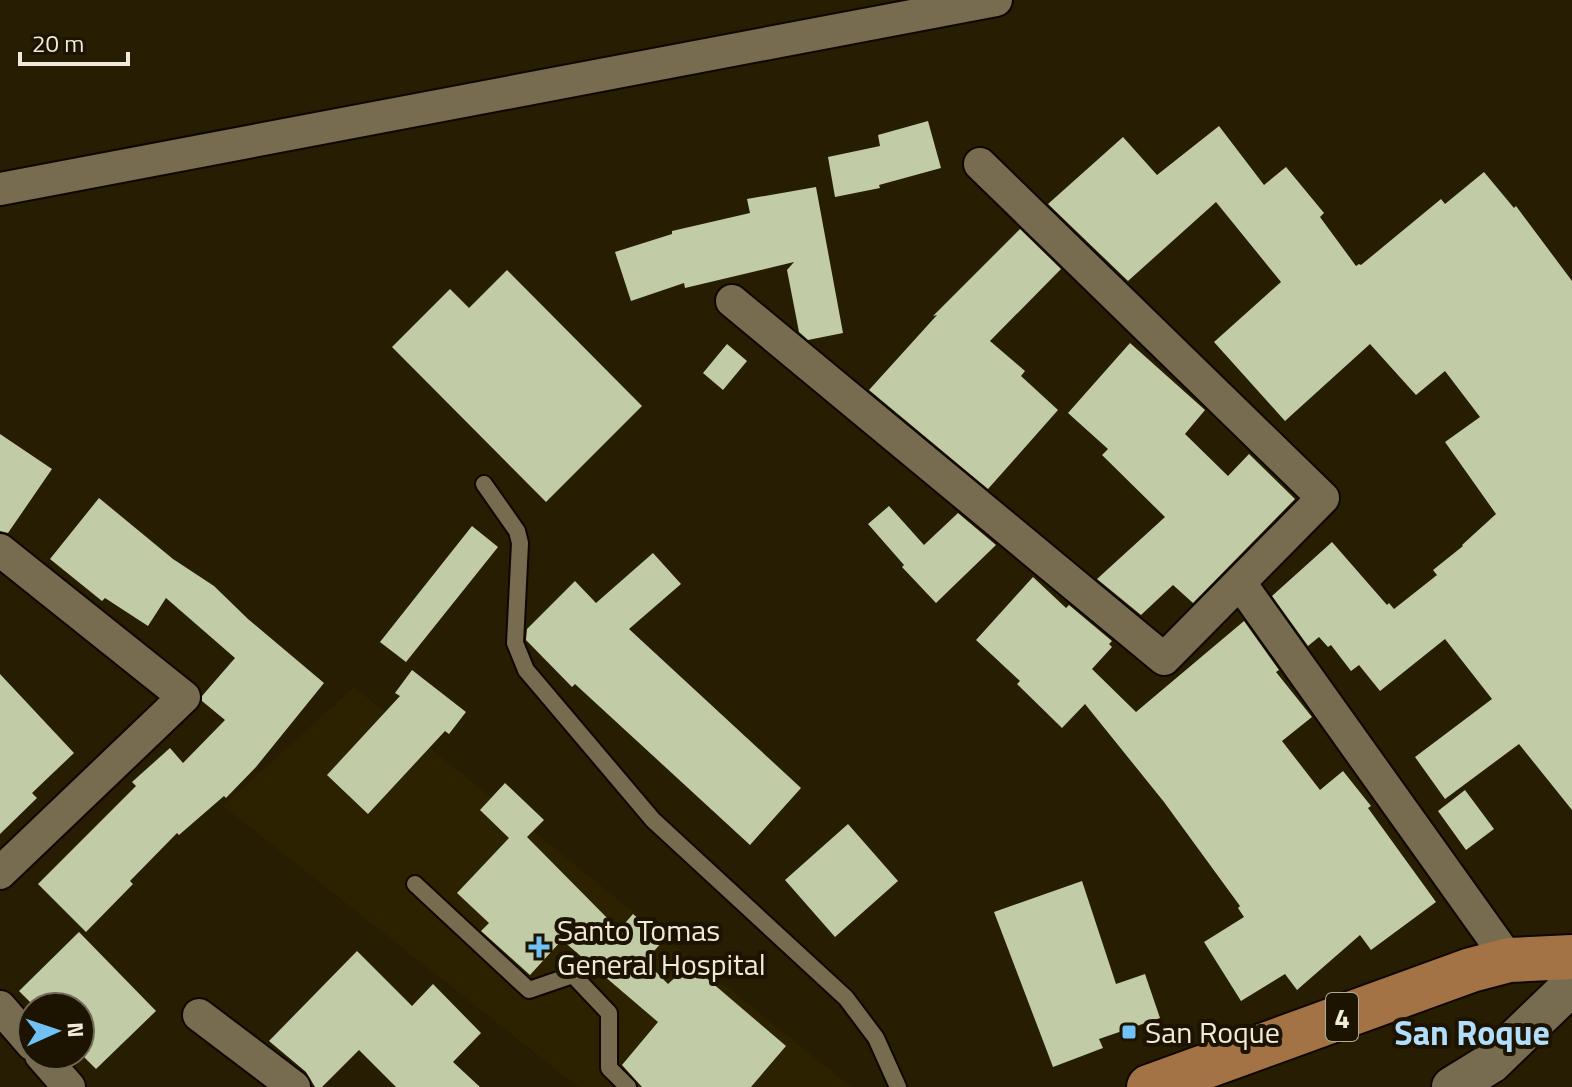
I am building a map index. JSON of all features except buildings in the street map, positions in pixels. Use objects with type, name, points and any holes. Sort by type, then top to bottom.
[{"type":"highway","name":"4","points":[[1149,1087],[1471,970],[1509,960],[1572,957]]},
{"type":"street","points":[[0,189],[996,0]]},
{"type":"street","points":[[732,301],[1164,659],[1323,498],[980,164]]},
{"type":"street","points":[[0,550],[184,697],[0,873]]},
{"type":"street","points":[[1240,583],[1509,960]]},
{"type":"street","points":[[1452,1087],[1491,1063],[1572,985]]},
{"type":"street","points":[[0,1007],[16,1026]]},
{"type":"street","points":[[199,1015],[294,1087]]},
{"type":"street","points":[[55,1071],[69,1087]]},
{"type":"lane","points":[[484,484],[517,531],[520,543],[515,643],[526,670],[653,820],[846,998],[876,1038],[898,1087]]},
{"type":"lane","points":[[415,884],[529,990],[573,975],[609,1013],[609,1068],[628,1087]]},
{"type":"shaded area","name":"Santo Tomas General Hospital","points":[[354,687],[851,1087],[578,1087],[223,806]]},
{"type":"place","name":"Santo Tomas General Hospital","points":[[539,947]]},
{"type":"place","name":"San Roque","points":[[1129,1032]]},
{"type":"district","name":"San Roque","points":[[1472,1032]]}]
